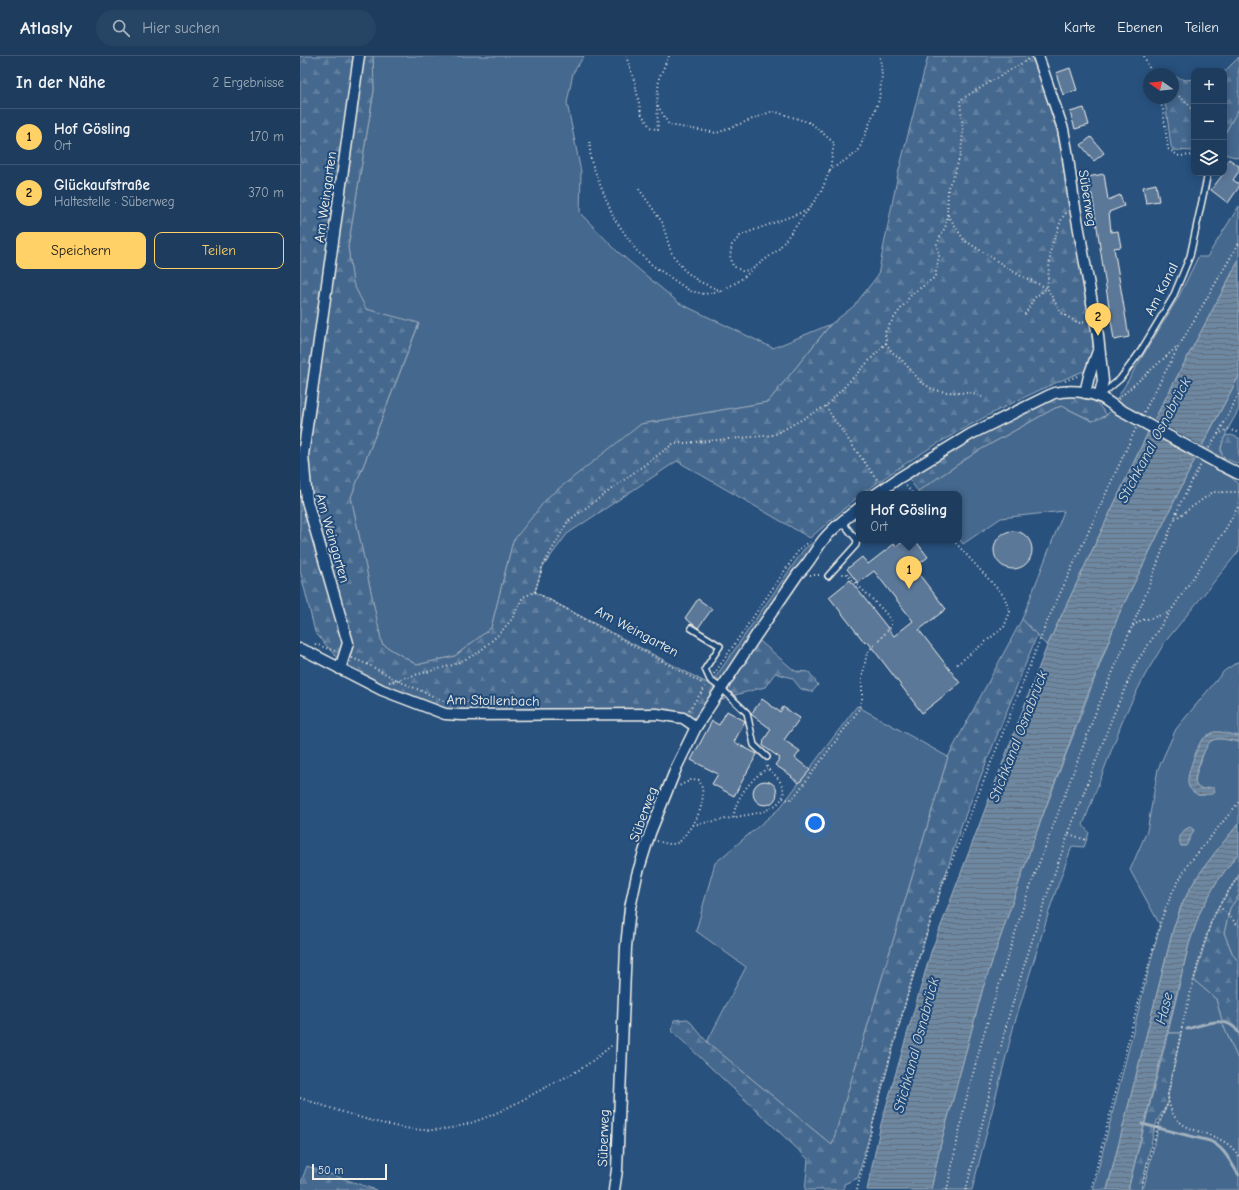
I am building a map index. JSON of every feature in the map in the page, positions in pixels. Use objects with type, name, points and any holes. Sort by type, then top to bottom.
[{"type":"street","name":"Am Weingarten","points":[[340,669],[348,643],[306,501],[303,455],[359,56]]},
{"type":"street","name":"Süberweg","points":[[1038,56],[1063,129],[1099,347],[1103,381],[1099,397]]},
{"type":"street","name":"Süberweg","points":[[1085,393],[1099,347]]},
{"type":"street","points":[[880,491],[971,434],[1054,393],[1066,391],[1085,393],[1099,397],[1239,474]]},
{"type":"street","name":"Süberweg","points":[[614,1190],[626,947],[630,908],[637,875],[648,838],[669,784],[696,727],[798,574],[804,569],[824,538],[856,510]]},
{"type":"street","name":"Am Stollenbach","points":[[300,649],[374,686],[445,714],[461,716],[657,714],[683,718],[696,727]]},
{"type":"lane","name":"Am Kanal","points":[[1099,397],[1120,378],[1140,352],[1173,297],[1190,256],[1207,176]]},
{"type":"lane","points":[[842,522],[856,539]]},
{"type":"lane","points":[[828,576],[856,543]]},
{"type":"lane","name":"Am Weingarten","points":[[691,628],[720,646],[705,670],[710,680],[721,688]]},
{"type":"lane","points":[[721,688],[747,713],[754,745],[767,756]]},
{"type":"path","points":[[626,56],[635,83],[641,113],[650,127],[658,130],[657,104],[659,78],[669,56]]},
{"type":"path","points":[[830,170],[858,152],[879,100],[882,76],[880,56]]},
{"type":"path","points":[[982,397],[970,393],[945,392],[932,389],[921,382],[901,359],[892,352],[886,343],[885,332],[911,295],[935,277],[939,256],[937,244],[947,223],[948,187],[955,173],[961,152],[963,132],[960,100],[1033,56]]},
{"type":"path","points":[[1144,56],[1150,68]]},
{"type":"path","points":[[1179,96],[1191,107]]},
{"type":"path","points":[[589,138],[591,161],[603,194],[614,218],[636,250],[652,265],[690,291],[705,294],[721,291],[739,281],[778,250],[821,192],[830,170],[834,143],[811,123],[773,111],[717,133],[669,125],[657,104]]},
{"type":"path","points":[[1161,104],[1168,149],[1180,156],[1191,155]]},
{"type":"path","points":[[639,189],[662,222],[671,252],[684,270],[698,281],[721,291]]},
{"type":"path","points":[[1024,316],[1034,298],[1047,288],[1051,248],[1062,218],[1074,202]]},
{"type":"path","points":[[752,270],[742,271],[733,266],[730,256],[732,244],[742,235],[808,210]]},
{"type":"path","points":[[947,214],[964,240],[1019,275],[1047,288],[1062,313],[1078,323],[1095,322]]},
{"type":"path","points":[[1143,414],[1179,346],[1239,243]]},
{"type":"path","points":[[374,686],[453,665],[478,653],[498,635],[512,619],[522,597],[535,592],[542,568],[568,521],[673,444],[774,435],[826,406],[886,343]]},
{"type":"path","points":[[1115,407],[1179,346]]},
{"type":"path","points":[[1208,449],[1239,394]]},
{"type":"path","points":[[826,406],[880,491]]},
{"type":"path","points":[[857,1190],[882,1086],[915,969],[941,888],[1047,622],[1136,428]]},
{"type":"path","points":[[1217,435],[1228,429],[1239,433]]},
{"type":"path","points":[[946,1190],[965,1104],[982,1040],[1025,901],[1097,709],[1132,627],[1180,504],[1202,461]]},
{"type":"path","points":[[1174,519],[1213,492],[1239,492]]},
{"type":"path","points":[[966,1190],[1007,1022],[1044,903],[1112,718],[1136,663],[1225,530],[1239,505]]},
{"type":"path","points":[[955,666],[1004,627],[1010,612],[1004,596],[956,543]]},
{"type":"path","points":[[782,798],[789,800],[794,797],[858,711],[862,699],[862,678],[867,653],[891,627],[891,620],[882,608],[847,574],[842,573],[828,576],[798,574]]},
{"type":"path","name":"Am Weingarten","points":[[535,592],[706,685],[683,718]]},
{"type":"path","points":[[1132,627],[1140,621],[1169,612]]},
{"type":"path","points":[[313,643],[369,665],[444,701],[515,704]]},
{"type":"path","points":[[693,825],[769,810],[777,805],[782,798],[784,790],[780,780],[767,769],[767,756]]},
{"type":"path","points":[[734,817],[734,810],[749,785],[755,777],[767,769]]},
{"type":"path","points":[[648,838],[666,844],[679,842],[699,815],[702,800],[702,787],[699,780],[694,779],[680,786],[669,784]]},
{"type":"path","points":[[1091,1190],[1131,1030],[1161,920],[1172,893],[1187,866],[1239,802]]},
{"type":"path","points":[[1069,834],[1086,840]]},
{"type":"path","points":[[1141,1190],[1159,1122],[1168,1103],[1168,1094],[1184,1018],[1200,956],[1211,922],[1219,906],[1239,875]]},
{"type":"path","points":[[1219,906],[1239,926]]},
{"type":"path","points":[[300,1098],[380,1122],[407,1128],[426,1130],[446,1129],[468,1123],[515,1104],[587,1065],[621,1039]]},
{"type":"path","points":[[1168,1103],[1175,1117],[1182,1125],[1193,1130],[1218,1137],[1229,1144],[1239,1157]]},
{"type":"green space","points":[[300,56],[373,56],[374,90],[348,247],[353,283],[366,309],[419,323],[351,497],[382,644],[417,665],[455,656],[491,628],[513,541],[548,497],[641,424],[768,402],[831,324],[854,306],[878,275],[898,174],[928,56],[1033,56],[1057,131],[1061,152],[1093,343],[1093,355],[1086,371],[1052,384],[996,411],[914,458],[866,491],[856,491],[856,499],[810,538],[677,461],[567,534],[542,568],[535,592],[707,683],[721,688],[755,637],[795,671],[809,672],[818,685],[812,692],[801,689],[792,678],[775,673],[765,687],[731,696],[710,706],[696,727],[683,718],[461,715],[340,669],[337,658],[315,632],[300,570]]},
{"type":"green space","points":[[373,56],[584,56],[573,73],[567,103],[581,172],[580,213],[618,252],[679,303],[773,348],[831,324],[768,402],[641,424],[513,541],[491,628],[455,656],[417,665],[382,644],[351,497],[419,324],[366,309],[353,284],[348,247],[374,91]]},
{"type":"green space","points":[[1239,57],[1239,108],[1227,130],[1227,104],[1227,69]]},
{"type":"green space","points":[[1179,78],[1186,80],[1191,79],[1191,151],[1173,150],[1171,146],[1165,104],[1179,104]]},
{"type":"green space","points":[[1239,108],[1239,158],[1227,155],[1227,130]]},
{"type":"green space","points":[[1239,206],[1239,260],[1152,424],[1047,646],[1022,619],[1064,511],[1001,518],[963,544],[962,491],[918,491],[978,451],[1055,408],[1062,406],[1092,421],[1107,415],[1178,298],[1198,257],[1207,257]]},
{"type":"green space","points":[[1239,376],[1239,409],[1228,429],[1221,447],[1221,453],[1226,460],[1202,446]]},
{"type":"green space","points":[[1075,396],[1096,402],[1107,415],[1093,421],[1062,406],[1055,408],[978,451],[918,491],[908,478],[972,439],[1026,411],[1055,397]]},
{"type":"green space","points":[[1231,435],[1239,438],[1239,464],[1228,460],[1224,457],[1221,451],[1225,436]]},
{"type":"green space","points":[[1196,457],[1232,478],[1237,483],[1239,490],[1239,551],[1165,642],[1145,675],[1124,717],[1083,825],[1089,833],[1084,847],[1072,846],[1051,905],[1014,1025],[972,1190],[931,1190],[940,1147],[983,988],[1034,839],[1119,614]]},
{"type":"green space","points":[[817,540],[720,681],[715,678],[804,549]]},
{"type":"green space","points":[[1022,619],[1037,635],[961,826],[908,993],[858,1178],[844,1184],[844,1190],[805,1190],[808,1159],[672,1031],[674,1020],[688,1019],[707,1042],[832,1145],[948,757]]},
{"type":"green space","points":[[1239,661],[1239,736],[1207,735],[1189,787],[1198,795],[1205,795],[1210,787],[1203,789],[1198,788],[1195,781],[1203,753],[1211,741],[1225,739],[1239,742],[1239,823],[1195,880],[1181,906],[1173,930],[1107,1190],[1093,1190],[1160,925],[1130,870],[1147,831],[1158,769],[1176,729],[1224,671]]},
{"type":"green space","points":[[857,706],[948,757],[832,1145],[707,1042],[746,967],[696,931],[715,863],[780,808]]},
{"type":"green space","points":[[1239,852],[1239,875],[1219,906],[1211,922],[1194,980],[1216,999],[1224,1027],[1239,1062],[1239,1190],[1143,1190],[1160,1122],[1168,1103],[1168,1094],[1181,1033],[1168,1033],[1189,944],[1200,912],[1216,883]]},
{"type":"green space","points":[[1239,875],[1239,895],[1230,908],[1224,933],[1233,955],[1239,962],[1239,1062],[1224,1027],[1216,999],[1194,980],[1211,922],[1219,906]]},
{"type":"green space","points":[[1239,895],[1239,962],[1233,955],[1224,933],[1230,908]]},
{"type":"green space","points":[[1168,1033],[1181,1033],[1168,1094],[1168,1103],[1157,1121],[1141,1190],[1128,1190]]},
{"type":"green space","points":[[307,1166],[376,1190],[300,1190],[300,1185]]},
{"type":"water","name":"Stichkanal Osnabrück","points":[[1239,260],[1239,376],[1196,457],[1119,614],[1085,701],[1034,839],[983,988],[940,1147],[931,1190],[867,1190],[881,1124],[931,952],[1047,646],[1152,424]]},
{"type":"water","points":[[1214,732],[1239,736],[1239,742],[1217,739],[1209,743],[1198,768],[1195,783],[1201,789],[1214,788],[1215,792],[1212,794],[1198,795],[1189,787],[1188,779],[1190,768],[1201,741]]},
{"type":"water","name":"Hase","points":[[1239,823],[1239,852],[1216,883],[1200,912],[1189,944],[1128,1190],[1107,1190],[1173,930],[1181,907],[1193,884]]},
{"type":"water","points":[[1190,827],[1194,830],[1186,846],[1181,846],[1181,834]]},
{"type":"pier","points":[[1153,419],[1204,447],[1198,458],[1147,430]]},
{"type":"building","points":[[1070,68],[1077,90],[1063,95],[1056,73]]},
{"type":"building","points":[[1084,108],[1089,125],[1075,129],[1070,112]]},
{"type":"building","points":[[1091,137],[1104,153],[1094,161],[1081,145]]},
{"type":"building","points":[[1229,159],[1239,166],[1239,171],[1233,180],[1239,184],[1239,187],[1228,203],[1211,190],[1222,176],[1227,176],[1227,162]]},
{"type":"building","points":[[1104,174],[1108,200],[1120,195],[1124,206],[1109,212],[1111,232],[1118,231],[1121,247],[1114,248],[1129,337],[1114,340],[1092,194],[1090,194],[1087,177]]},
{"type":"building","points":[[1156,184],[1159,201],[1146,203],[1143,187]]},
{"type":"building","points":[[1013,531],[1026,537],[1032,550],[1026,563],[1013,569],[1000,563],[994,550],[1000,537]]},
{"type":"building","points":[[901,543],[917,543],[928,557],[914,568],[946,609],[919,630],[960,683],[922,713],[867,641],[865,643],[829,597],[850,580],[894,636],[913,621],[874,571],[858,583],[847,569],[862,557],[868,564],[894,544],[896,547]]},
{"type":"building","points":[[698,599],[712,609],[698,628],[685,618]]},
{"type":"building","points":[[762,699],[780,712],[783,707],[800,718],[784,740],[800,751],[795,758],[810,770],[799,783],[791,777],[792,776],[775,765],[780,758],[763,746],[764,740],[771,729],[751,714]]},
{"type":"building","points":[[727,711],[745,721],[734,742],[757,754],[734,796],[712,784],[718,774],[691,760],[712,721],[719,725]]},
{"type":"building","points":[[765,781],[770,782],[776,788],[776,798],[770,804],[765,805],[760,804],[754,798],[753,793],[754,788],[760,782]]},
{"type":"waterway","points":[[1187,1029],[1209,1023],[1222,1022],[1234,1027],[1239,1033]]},
{"type":"waterway","points":[[1142,1124],[1210,1141],[1220,1147],[1239,1175]]},
{"type":"place","name":"Glückaufstraße","points":[[1098,336]]},
{"type":"place","name":"Hof Gösling","points":[[909,589]]}]
